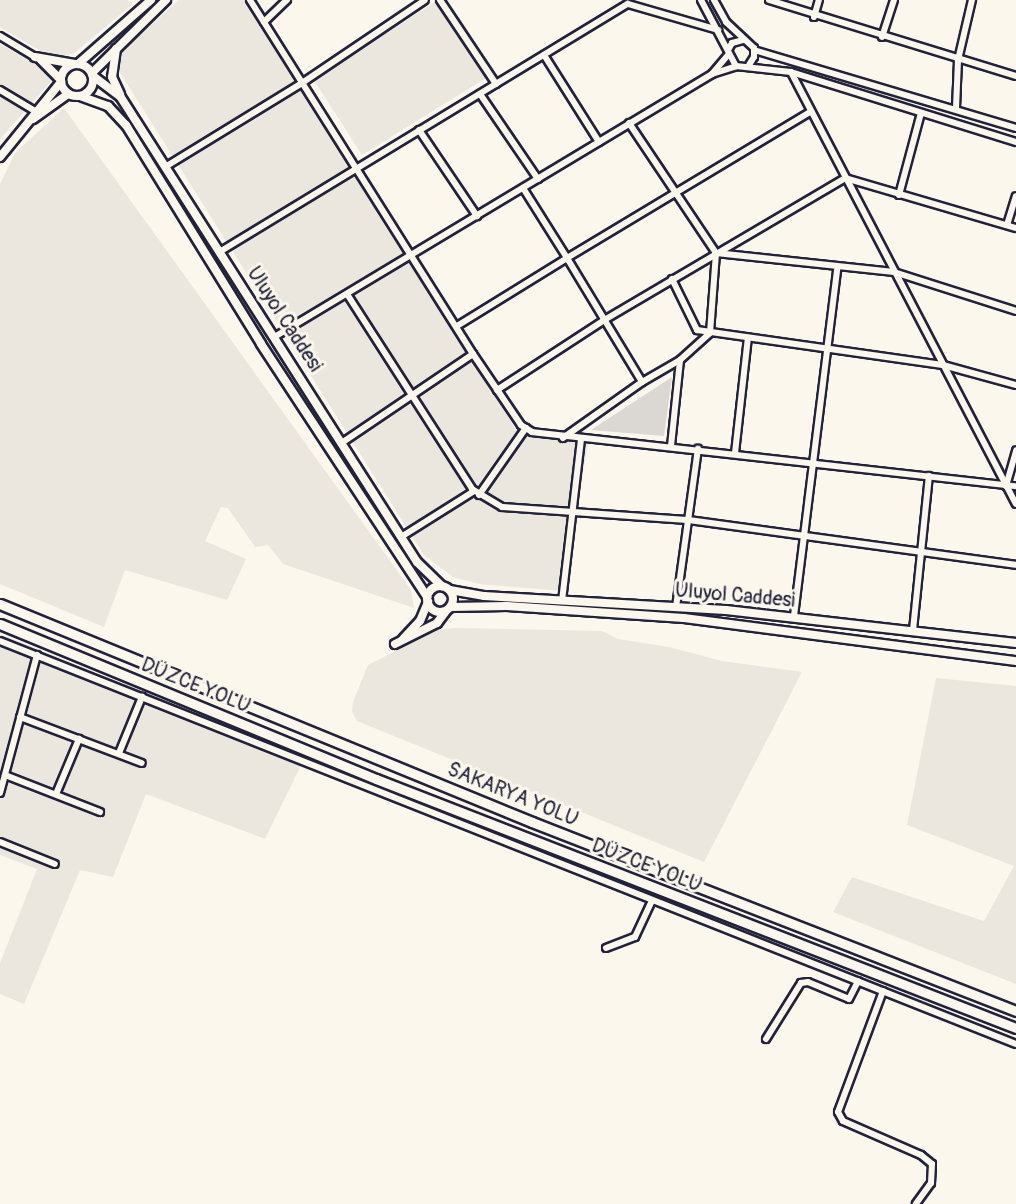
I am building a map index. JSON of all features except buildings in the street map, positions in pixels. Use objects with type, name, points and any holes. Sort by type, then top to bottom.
[{"type":"highway","name":"SAKARYA YOLU","points":[[0,604],[532,822],[1016,1011]]},
{"type":"highway","name":"DÜZCE YOLU","points":[[0,624],[376,778],[1016,1028]]},
{"type":"main road","points":[[0,154],[61,81],[63,72],[76,64],[151,0]]},
{"type":"main road","points":[[23,127],[68,94],[80,96],[93,86],[92,74],[122,40],[166,0]]},
{"type":"main road","points":[[122,40],[111,64],[112,77],[125,105]]},
{"type":"main road","points":[[35,57],[76,64],[92,74]]},
{"type":"main road","points":[[35,57],[61,81],[68,94]]},
{"type":"main road","name":"Uluyol Caddesi","points":[[92,74],[108,85],[125,105],[344,442],[400,537],[417,562],[446,588],[562,601],[794,616],[1016,643]]},
{"type":"main road","name":"Uluyol Caddesi","points":[[80,96],[108,106],[126,125],[261,344],[428,599]]},
{"type":"main road","points":[[433,588],[446,588],[453,597],[448,609],[437,623],[395,644],[420,621],[433,588]]},
{"type":"main road","points":[[428,599],[435,611],[448,609]]},
{"type":"main road","name":"Uluyol Caddesi","points":[[448,609],[507,606],[684,618],[1016,662]]},
{"type":"street","points":[[250,0],[414,255],[473,354],[526,428],[563,438],[671,446],[1016,486]]},
{"type":"street","points":[[264,22],[287,0]]},
{"type":"street","points":[[165,167],[302,83],[425,0]]},
{"type":"street","points":[[440,0],[496,84]]},
{"type":"street","points":[[702,0],[736,66]]},
{"type":"street","points":[[714,0],[726,22],[754,50],[956,108],[1016,128]]},
{"type":"street","points":[[769,0],[814,17],[1016,76]]},
{"type":"street","points":[[814,17],[819,0]]},
{"type":"street","points":[[882,37],[894,0]]},
{"type":"street","points":[[956,108],[958,60],[972,0]]},
{"type":"street","points":[[221,250],[628,4],[718,30]]},
{"type":"street","points":[[0,36],[35,57]]},
{"type":"street","points":[[712,74],[728,53],[732,43],[742,40]]},
{"type":"street","points":[[749,64],[754,50]]},
{"type":"street","points":[[544,55],[599,141]]},
{"type":"street","points":[[276,336],[712,74],[736,66],[749,64],[791,72],[1016,142]]},
{"type":"street","points":[[791,72],[1016,504]]},
{"type":"street","points":[[0,90],[35,111]]},
{"type":"street","points":[[480,94],[538,179]]},
{"type":"street","points":[[457,326],[810,112]]},
{"type":"street","points":[[899,195],[921,113]]},
{"type":"street","points":[[563,438],[642,382],[680,360],[710,333],[716,253],[629,123]]},
{"type":"street","points":[[419,130],[477,216]]},
{"type":"street","points":[[497,390],[606,319],[845,178],[1016,228]]},
{"type":"street","points":[[523,188],[606,319],[642,382]]},
{"type":"street","points":[[1007,225],[1016,196]]},
{"type":"street","points":[[716,253],[837,268],[894,272],[1016,311]]},
{"type":"street","points":[[794,616],[806,536],[837,268]]},
{"type":"street","points":[[672,279],[697,330],[943,365],[1016,385]]},
{"type":"street","points":[[347,294],[410,397],[477,493],[502,507],[688,520],[1016,565]]},
{"type":"street","points":[[735,453],[748,338]]},
{"type":"street","points":[[344,442],[473,354]]},
{"type":"street","points":[[671,446],[680,360]]},
{"type":"street","points":[[400,537],[477,493],[526,428]]},
{"type":"street","points":[[562,601],[581,440]]},
{"type":"street","points":[[676,607],[699,449]]},
{"type":"street","points":[[1006,486],[1016,450]]},
{"type":"street","points":[[913,630],[929,476]]},
{"type":"street","points":[[0,641],[652,902],[1016,1044]]},
{"type":"street","points":[[0,793],[37,655]]},
{"type":"street","points":[[119,753],[142,697]]},
{"type":"street","points":[[20,717],[142,763]]},
{"type":"street","points":[[56,795],[79,739]]},
{"type":"street","points":[[5,775],[100,812]]},
{"type":"street","points":[[0,842],[55,864]]},
{"type":"street","points":[[606,948],[635,937],[652,902]]},
{"type":"street","points":[[766,1038],[801,983],[808,982],[849,999],[858,981]]},
{"type":"street","points":[[884,991],[838,1113],[843,1121],[921,1155],[932,1164],[931,1183],[916,1204]]},
{"type":"shaded area","points":[[0,0],[127,0],[133,4],[74,53],[54,59],[0,27]]},
{"type":"shaded area","points":[[179,0],[246,0],[518,433],[588,444],[562,591],[479,584],[453,577],[424,555],[119,71],[121,52]]},
{"type":"shaded area","points":[[438,0],[489,76],[362,155],[315,82],[317,78]]},
{"type":"shaded area","points":[[0,44],[56,76],[0,139]]},
{"type":"shaded area","points":[[64,108],[411,590],[414,608],[283,564],[268,545],[255,547],[228,508],[221,507],[205,541],[246,559],[227,600],[125,570],[104,627],[0,584],[0,184],[15,153]]},
{"type":"shaded area","points":[[672,377],[664,436],[591,430]]},
{"type":"shaded area","points":[[455,628],[602,631],[618,639],[669,647],[722,661],[802,672],[704,862],[357,721],[352,712],[353,702],[368,665],[437,630]]},
{"type":"shaded area","points":[[0,634],[305,757],[265,839],[146,794],[113,877],[80,870],[24,1004],[0,994],[0,963],[37,869],[0,855]]},
{"type":"shaded area","points":[[936,678],[1016,686],[1016,984],[833,912],[852,877],[984,921],[1014,866],[907,825]]}]
